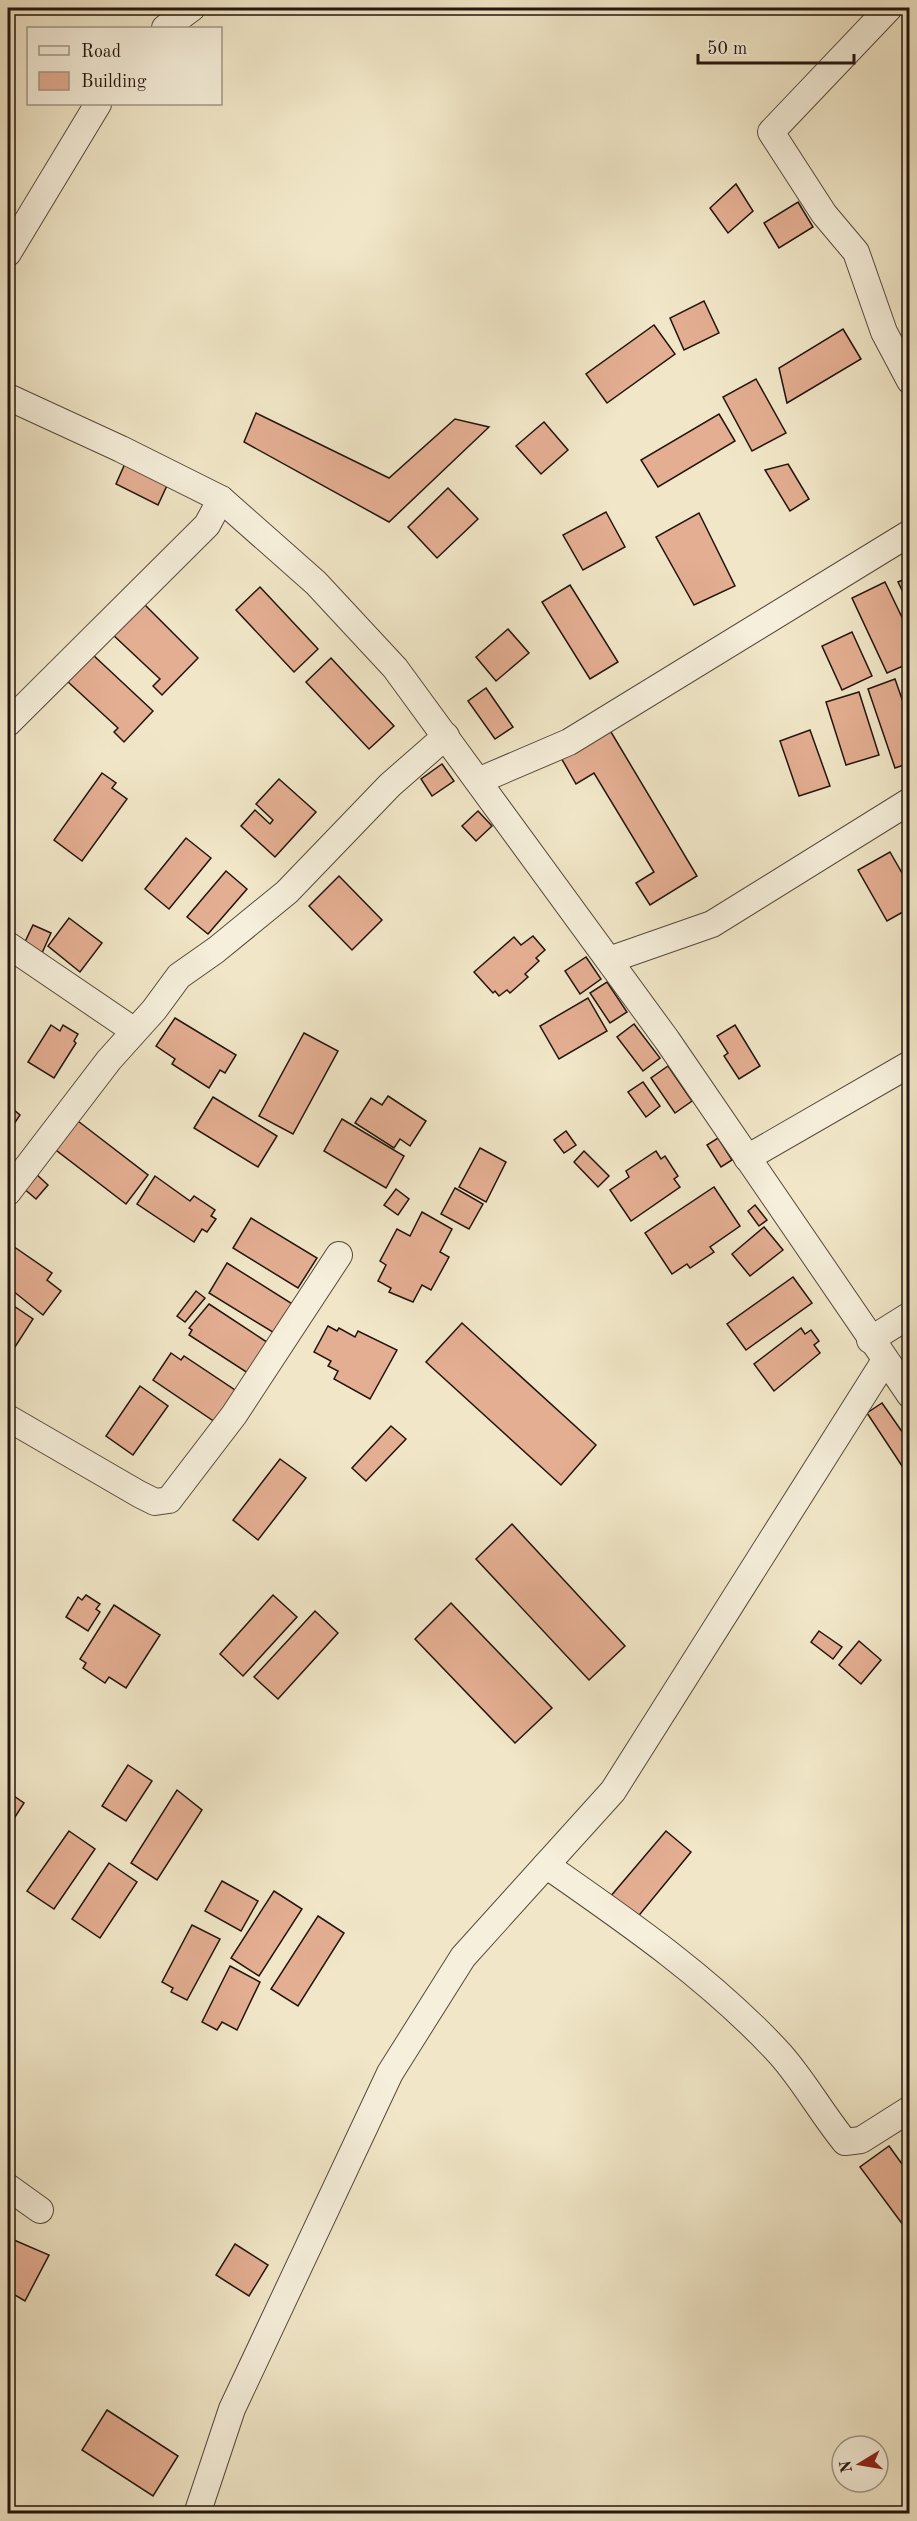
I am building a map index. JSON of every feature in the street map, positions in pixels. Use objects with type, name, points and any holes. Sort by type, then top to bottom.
[{"type":"street","points":[[166,27],[192,8]]},
{"type":"street","points":[[889,8],[771,132],[824,214],[856,252],[884,332],[909,381]]},
{"type":"street","points":[[8,253],[97,105]]},
{"type":"street","points":[[8,397],[122,449],[221,499],[316,583],[396,668],[609,960],[747,1158],[884,1362],[909,1395]]},
{"type":"street","points":[[8,723],[207,525],[221,499]]},
{"type":"street","points":[[478,781],[569,742],[909,533]]},
{"type":"street","points":[[8,1192],[133,1030],[154,1010],[179,976],[216,950],[287,892],[390,785],[446,736]]},
{"type":"street","points":[[609,960],[712,924],[909,801]]},
{"type":"street","points":[[8,945],[133,1030]]},
{"type":"street","points":[[747,1158],[909,1064]]},
{"type":"street","points":[[8,1418],[139,1494],[155,1502],[169,1500],[234,1415],[339,1255]]},
{"type":"street","points":[[870,1340],[909,1315]]},
{"type":"street","points":[[197,2514],[232,2409],[390,2073],[463,1957],[613,1791],[884,1362]]},
{"type":"street","points":[[546,1865],[619,1915],[741,2014],[782,2056],[845,2142],[861,2140],[909,2109]]},
{"type":"street","points":[[8,2187],[40,2210]]},
{"type":"building","points":[[736,184],[753,211],[728,233],[710,208]]},
{"type":"building","points":[[798,202],[813,227],[779,248],[764,223]]},
{"type":"building","points":[[704,301],[719,333],[684,350],[670,318]]},
{"type":"building","points":[[654,325],[675,354],[607,403],[586,374]]},
{"type":"building","points":[[843,329],[861,359],[787,403],[779,368]]},
{"type":"building","points":[[756,379],[786,433],[752,451],[723,397]]},
{"type":"building","points":[[256,413],[389,478],[455,419],[489,427],[389,522],[244,442]]},
{"type":"building","points":[[719,414],[735,441],[658,487],[641,460]]},
{"type":"building","points":[[544,422],[568,450],[541,474],[516,446]]},
{"type":"building","points":[[127,459],[170,479],[158,505],[116,484]]},
{"type":"building","points":[[788,464],[809,499],[790,511],[765,470]]},
{"type":"building","points":[[448,488],[478,519],[437,558],[408,527]]},
{"type":"building","points":[[606,512],[625,547],[583,570],[563,535]]},
{"type":"building","points":[[699,513],[735,586],[694,605],[656,537]]},
{"type":"building","points":[[910,577],[910,607],[898,582]]},
{"type":"building","points":[[885,582],[910,634],[910,663],[887,673],[852,598]]},
{"type":"building","points":[[570,585],[618,662],[590,679],[542,602]]},
{"type":"building","points":[[260,587],[318,649],[294,672],[236,610]]},
{"type":"building","points":[[142,602],[198,658],[162,695],[153,686],[160,679],[111,633]]},
{"type":"building","points":[[508,629],[529,653],[496,681],[476,657]]},
{"type":"building","points":[[852,632],[872,676],[842,690],[822,646]]},
{"type":"building","points":[[92,654],[153,711],[124,742],[114,732],[118,728],[67,681]]},
{"type":"building","points":[[331,658],[394,726],[369,749],[306,682]]},
{"type":"building","points":[[895,679],[910,722],[910,763],[895,768],[868,689]]},
{"type":"building","points":[[486,688],[513,727],[495,739],[468,701]]},
{"type":"building","points":[[859,692],[879,755],[846,765],[826,702]]},
{"type":"building","points":[[608,727],[697,876],[650,905],[636,883],[654,872],[594,773],[576,784],[560,756]]},
{"type":"building","points":[[810,730],[830,786],[799,796],[780,741]]},
{"type":"building","points":[[442,764],[454,781],[432,796],[421,779]]},
{"type":"building","points":[[102,773],[116,783],[112,788],[127,799],[82,861],[54,840]]},
{"type":"building","points":[[279,779],[316,812],[275,857],[241,826],[255,810],[270,824],[273,820],[256,804]]},
{"type":"building","points":[[478,811],[492,826],[476,841],[462,826]]},
{"type":"building","points":[[186,838],[211,858],[169,909],[145,889]]},
{"type":"building","points":[[890,852],[910,887],[910,908],[887,921],[858,870]]},
{"type":"building","points":[[226,871],[247,889],[208,934],[187,917]]},
{"type":"building","points":[[339,876],[382,920],[352,950],[309,906]]},
{"type":"building","points":[[69,918],[102,943],[80,972],[48,946]]},
{"type":"building","points":[[33,925],[51,933],[42,953],[24,944]]},
{"type":"building","points":[[533,936],[545,950],[536,958],[539,961],[525,974],[528,977],[510,993],[507,990],[499,996],[495,991],[493,993],[474,972],[514,937],[521,945]]},
{"type":"building","points":[[586,957],[601,979],[580,994],[565,971]]},
{"type":"building","points":[[607,982],[627,1012],[610,1023],[590,993]]},
{"type":"building","points":[[588,998],[607,1031],[559,1059],[540,1026]]},
{"type":"building","points":[[175,1018],[236,1055],[225,1073],[220,1070],[209,1088],[172,1064],[175,1059],[156,1046]]},
{"type":"building","points":[[634,1024],[660,1058],[643,1071],[617,1037]]},
{"type":"building","points":[[51,1025],[60,1031],[63,1025],[78,1034],[74,1041],[76,1043],[54,1078],[28,1062]]},
{"type":"building","points":[[735,1025],[760,1066],[739,1079],[724,1056],[728,1053],[717,1036]]},
{"type":"building","points":[[304,1033],[338,1051],[293,1134],[259,1116]]},
{"type":"building","points":[[668,1066],[692,1101],[675,1113],[651,1078]]},
{"type":"building","points":[[643,1082],[660,1106],[646,1117],[628,1092]]},
{"type":"building","points":[[388,1096],[426,1121],[410,1146],[400,1139],[394,1148],[355,1123],[371,1098],[382,1105]]},
{"type":"building","points":[[213,1097],[277,1136],[258,1167],[194,1128]]},
{"type":"building","points":[[8,1105],[20,1115],[8,1133]]},
{"type":"building","points":[[74,1118],[148,1175],[126,1204],[52,1147]]},
{"type":"building","points":[[342,1119],[404,1156],[386,1188],[324,1151]]},
{"type":"building","points":[[566,1131],[576,1145],[564,1153],[554,1140]]},
{"type":"building","points":[[718,1138],[732,1160],[721,1167],[707,1145]]},
{"type":"building","points":[[480,1148],[506,1162],[486,1202],[459,1187]]},
{"type":"building","points":[[584,1151],[609,1176],[598,1187],[574,1162]]},
{"type":"building","points":[[656,1151],[661,1159],[665,1156],[678,1176],[674,1179],[680,1187],[631,1221],[610,1190],[629,1177],[626,1171]]},
{"type":"building","points":[[35,1173],[48,1185],[36,1199],[22,1187]]},
{"type":"building","points":[[155,1176],[190,1201],[194,1196],[215,1210],[211,1216],[216,1219],[207,1232],[202,1229],[194,1242],[137,1204]]},
{"type":"building","points":[[714,1187],[740,1226],[710,1247],[714,1252],[690,1268],[687,1264],[672,1274],[645,1233]]},
{"type":"building","points":[[455,1188],[483,1204],[469,1229],[441,1214]]},
{"type":"building","points":[[396,1189],[409,1199],[398,1215],[384,1205]]},
{"type":"building","points":[[755,1205],[767,1220],[759,1226],[748,1211]]},
{"type":"building","points":[[422,1212],[452,1229],[440,1252],[449,1257],[431,1290],[422,1285],[413,1302],[389,1292],[391,1288],[378,1281],[386,1265],[380,1261],[397,1229],[410,1236]]},
{"type":"building","points":[[251,1218],[317,1258],[298,1288],[233,1248]]},
{"type":"building","points":[[764,1227],[783,1250],[750,1276],[732,1254]]},
{"type":"building","points":[[10,1244],[52,1273],[47,1280],[61,1291],[43,1315],[8,1287],[8,1247]]},
{"type":"building","points":[[227,1263],[294,1305],[276,1334],[209,1293]]},
{"type":"building","points":[[793,1277],[812,1303],[746,1350],[727,1324]]},
{"type":"building","points":[[196,1291],[205,1298],[185,1322],[177,1316]]},
{"type":"building","points":[[8,1302],[33,1319],[15,1347],[8,1342]]},
{"type":"building","points":[[209,1304],[273,1346],[254,1377],[189,1335],[192,1330],[189,1328]]},
{"type":"building","points":[[462,1323],[596,1445],[561,1485],[426,1362]]},
{"type":"building","points":[[328,1326],[337,1331],[339,1328],[355,1337],[358,1331],[397,1350],[370,1399],[334,1379],[338,1371],[328,1366],[331,1361],[314,1352]]},
{"type":"building","points":[[801,1328],[805,1334],[811,1330],[819,1341],[814,1345],[820,1353],[774,1391],[754,1364]]},
{"type":"building","points":[[171,1353],[181,1360],[184,1356],[238,1392],[218,1424],[153,1380]]},
{"type":"building","points":[[140,1386],[168,1406],[133,1455],[106,1436]]},
{"type":"building","points":[[882,1403],[910,1443],[910,1470],[906,1472],[867,1413]]},
{"type":"building","points":[[391,1426],[406,1439],[366,1481],[352,1468]]},
{"type":"building","points":[[280,1459],[306,1478],[258,1540],[233,1520]]},
{"type":"building","points":[[512,1524],[625,1646],[589,1680],[476,1559]]},
{"type":"building","points":[[86,1595],[100,1604],[96,1609],[100,1612],[88,1631],[66,1617],[78,1597],[82,1600]]},
{"type":"building","points":[[273,1595],[297,1617],[243,1676],[220,1654]]},
{"type":"building","points":[[451,1603],[552,1708],[515,1743],[415,1639]]},
{"type":"building","points":[[114,1605],[160,1635],[126,1688],[109,1677],[105,1683],[83,1668],[86,1663],[80,1659]]},
{"type":"building","points":[[315,1611],[338,1633],[278,1699],[254,1677]]},
{"type":"building","points":[[819,1631],[842,1647],[833,1659],[811,1642]]},
{"type":"building","points":[[859,1641],[881,1660],[861,1684],[839,1665]]},
{"type":"building","points":[[128,1765],[152,1781],[126,1821],[102,1806]]},
{"type":"building","points":[[177,1790],[202,1810],[157,1880],[131,1863]]},
{"type":"building","points":[[8,1792],[24,1803],[8,1828]]},
{"type":"building","points":[[69,1831],[95,1849],[54,1909],[27,1891]]},
{"type":"building","points":[[666,1831],[691,1852],[636,1919],[610,1897]]},
{"type":"building","points":[[109,1863],[137,1882],[100,1938],[72,1919]]},
{"type":"building","points":[[222,1881],[258,1901],[241,1931],[205,1911]]},
{"type":"building","points":[[274,1891],[302,1909],[259,1976],[231,1958]]},
{"type":"building","points":[[318,1916],[344,1933],[298,2006],[271,1989]]},
{"type":"building","points":[[192,1925],[220,1939],[187,2000],[171,1992],[173,1988],[162,1982]]},
{"type":"building","points":[[230,1966],[260,1982],[237,2030],[222,2022],[217,2030],[202,2022]]},
{"type":"building","points":[[889,2146],[910,2175],[909,2233],[860,2167]]},
{"type":"building","points":[[14,2240],[49,2255],[25,2301],[8,2291],[8,2253]]},
{"type":"building","points":[[235,2244],[268,2265],[249,2296],[216,2275]]},
{"type":"building","points":[[107,2410],[178,2456],[153,2496],[82,2450]]}]
